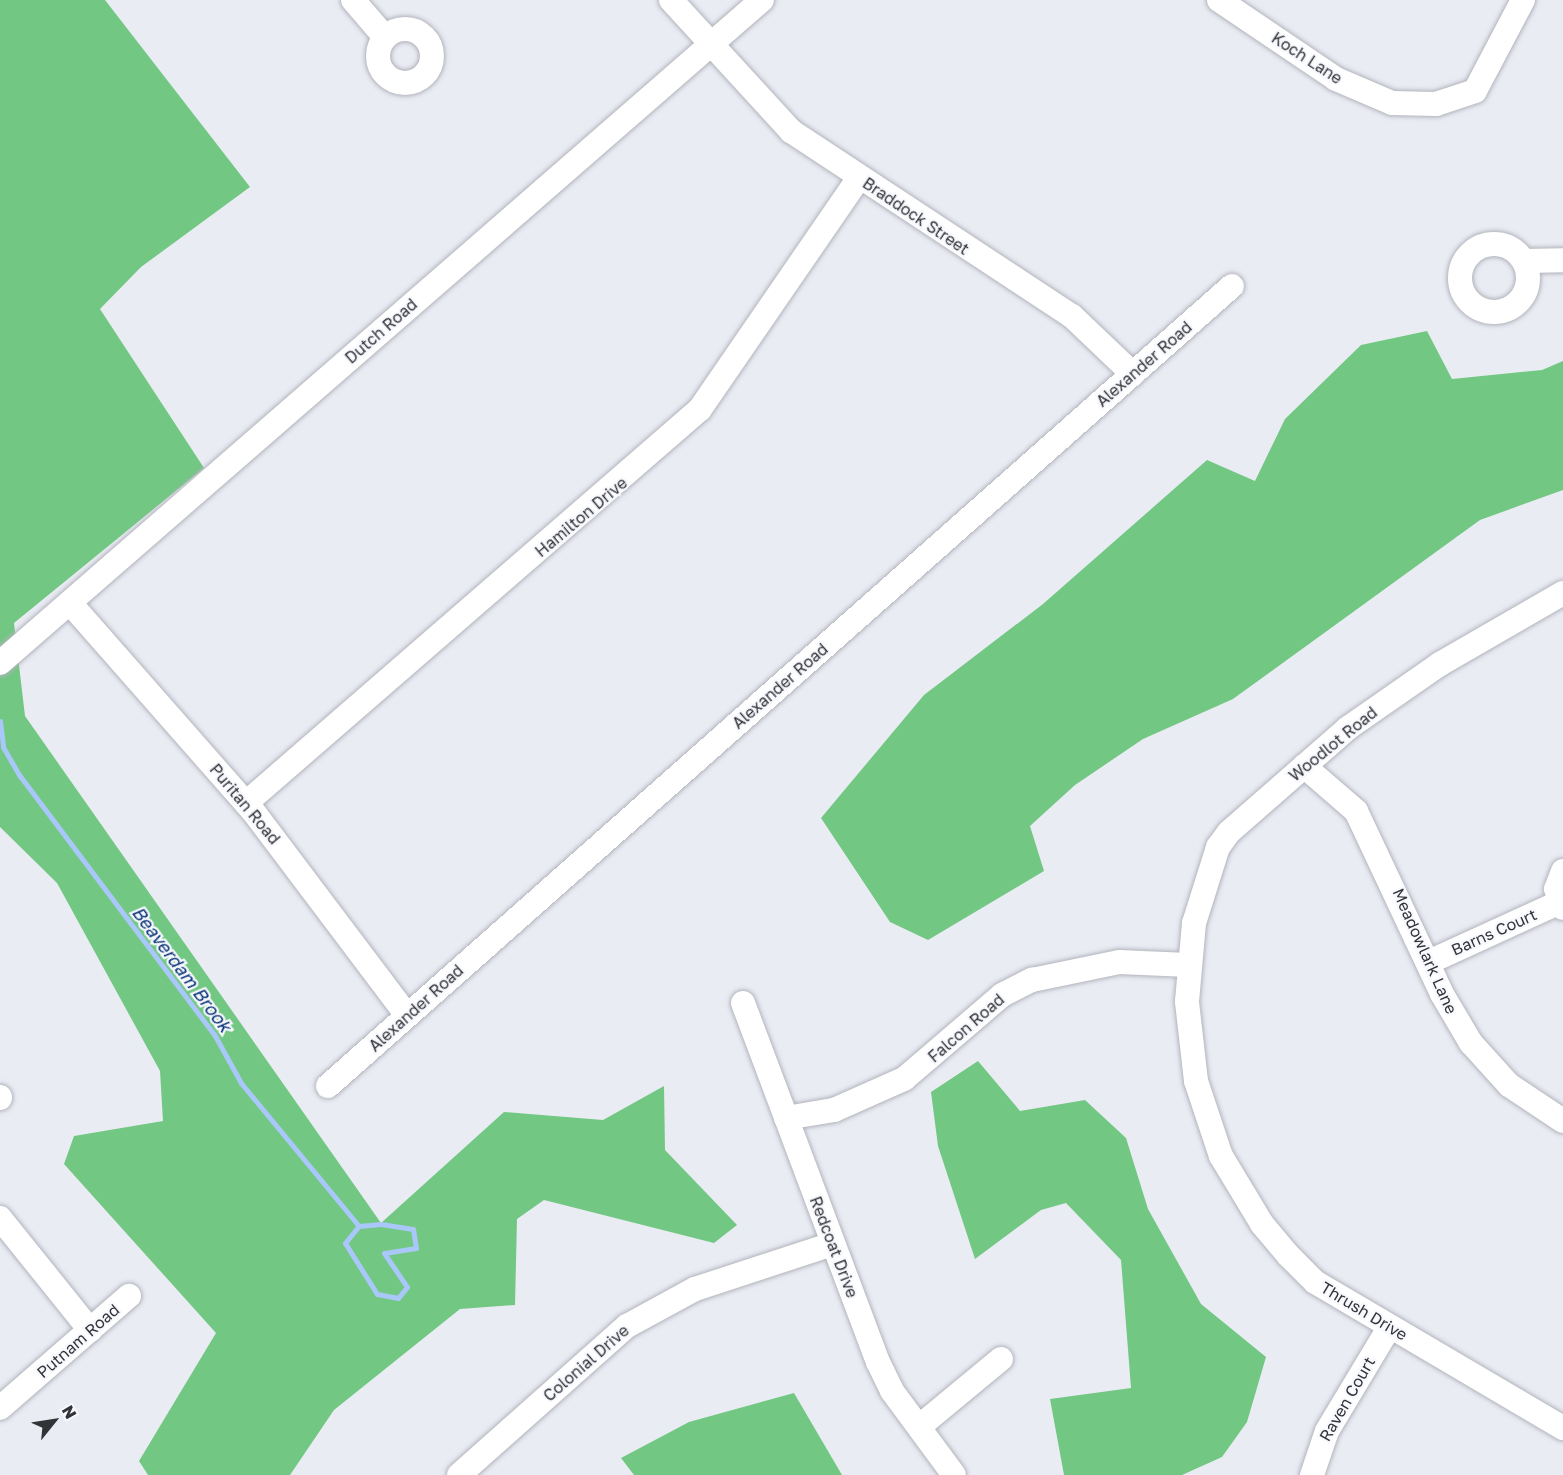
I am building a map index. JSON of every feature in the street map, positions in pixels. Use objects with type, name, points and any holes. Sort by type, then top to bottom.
[{"type":"street","points":[[353,0],[384,36]]},
{"type":"street","name":"Braddock Street","points":[[671,0],[791,131],[859,178],[1072,316],[1133,374]]},
{"type":"street","name":"Dutch Road","points":[[0,663],[762,0]]},
{"type":"street","name":"Koch Lane","points":[[1219,0],[1336,79],[1392,103],[1425,104],[1475,91],[1523,0]]},
{"type":"street","name":"Hamilton Drive","points":[[246,803],[700,409],[859,178]]},
{"type":"street","points":[[1524,261],[1563,260]]},
{"type":"street","name":"Alexander Road","points":[[328,1086],[1232,286]]},
{"type":"street","name":"Woodlot Road","points":[[1188,965],[1194,923],[1218,847],[1305,766],[1440,664],[1563,593]]},
{"type":"street","name":"Puritan Road","points":[[70,603],[246,803],[407,1015]]},
{"type":"street","name":"Meadowlark Lane","points":[[1305,766],[1356,811],[1455,1019],[1489,1065],[1563,1121]]},
{"type":"street","points":[[1561,905],[1556,889],[1563,871]]},
{"type":"street","name":"Barns Court","points":[[1429,962],[1561,905]]},
{"type":"street","name":"Falcon Road","points":[[786,1118],[834,1110],[904,1079],[1002,995],[1032,980],[1119,962],[1188,965]]},
{"type":"street","name":"Thrush Drive","points":[[1188,965],[1196,1081],[1221,1156],[1240,1191],[1315,1282],[1563,1428]]},
{"type":"street","name":"Redcoat Drive","points":[[743,1003],[878,1362],[954,1475]]},
{"type":"street","points":[[0,1218],[90,1330]]},
{"type":"street","name":"Colonial Drive","points":[[459,1475],[627,1326],[696,1289],[833,1244]]},
{"type":"street","name":"Putnam Road","points":[[0,1408],[129,1296]]},
{"type":"street","name":"Raven Court","points":[[1312,1475],[1327,1431],[1390,1326]]},
{"type":"street","points":[[920,1426],[1001,1359]]},
{"type":"green space","points":[[0,0],[105,0],[250,187],[141,267],[100,309],[204,468],[14,623],[25,716],[381,1223],[504,1112],[603,1120],[664,1086],[665,1150],[737,1225],[714,1243],[544,1200],[517,1219],[515,1305],[460,1309],[334,1410],[290,1475],[148,1475],[139,1461],[216,1333],[64,1164],[74,1136],[163,1121],[160,1071],[57,883],[0,827]]},
{"type":"green space","points":[[1427,331],[1452,379],[1542,370],[1563,361],[1563,490],[1480,520],[1233,699],[1143,739],[1075,785],[1030,826],[1044,871],[928,940],[890,922],[821,818],[924,695],[1043,604],[1207,460],[1255,481],[1285,419],[1361,345]]},
{"type":"green space","points":[[978,1061],[1020,1111],[1085,1100],[1126,1138],[1148,1209],[1201,1304],[1266,1357],[1247,1422],[1222,1457],[1182,1475],[1064,1475],[1050,1399],[1131,1388],[1121,1260],[1066,1203],[1041,1210],[975,1259],[938,1146],[931,1092]]},
{"type":"green space","points":[[794,1393],[842,1475],[634,1475],[621,1458],[689,1422]]},
{"type":"waterway","name":"Beaverdam Brook","points":[[0,721],[3,747],[20,776],[214,1034],[241,1083],[359,1226]]},
{"type":"waterway","points":[[381,1224],[413,1229],[416,1248],[384,1253],[407,1287],[398,1298],[377,1294],[345,1243],[359,1226],[381,1224]]}]
